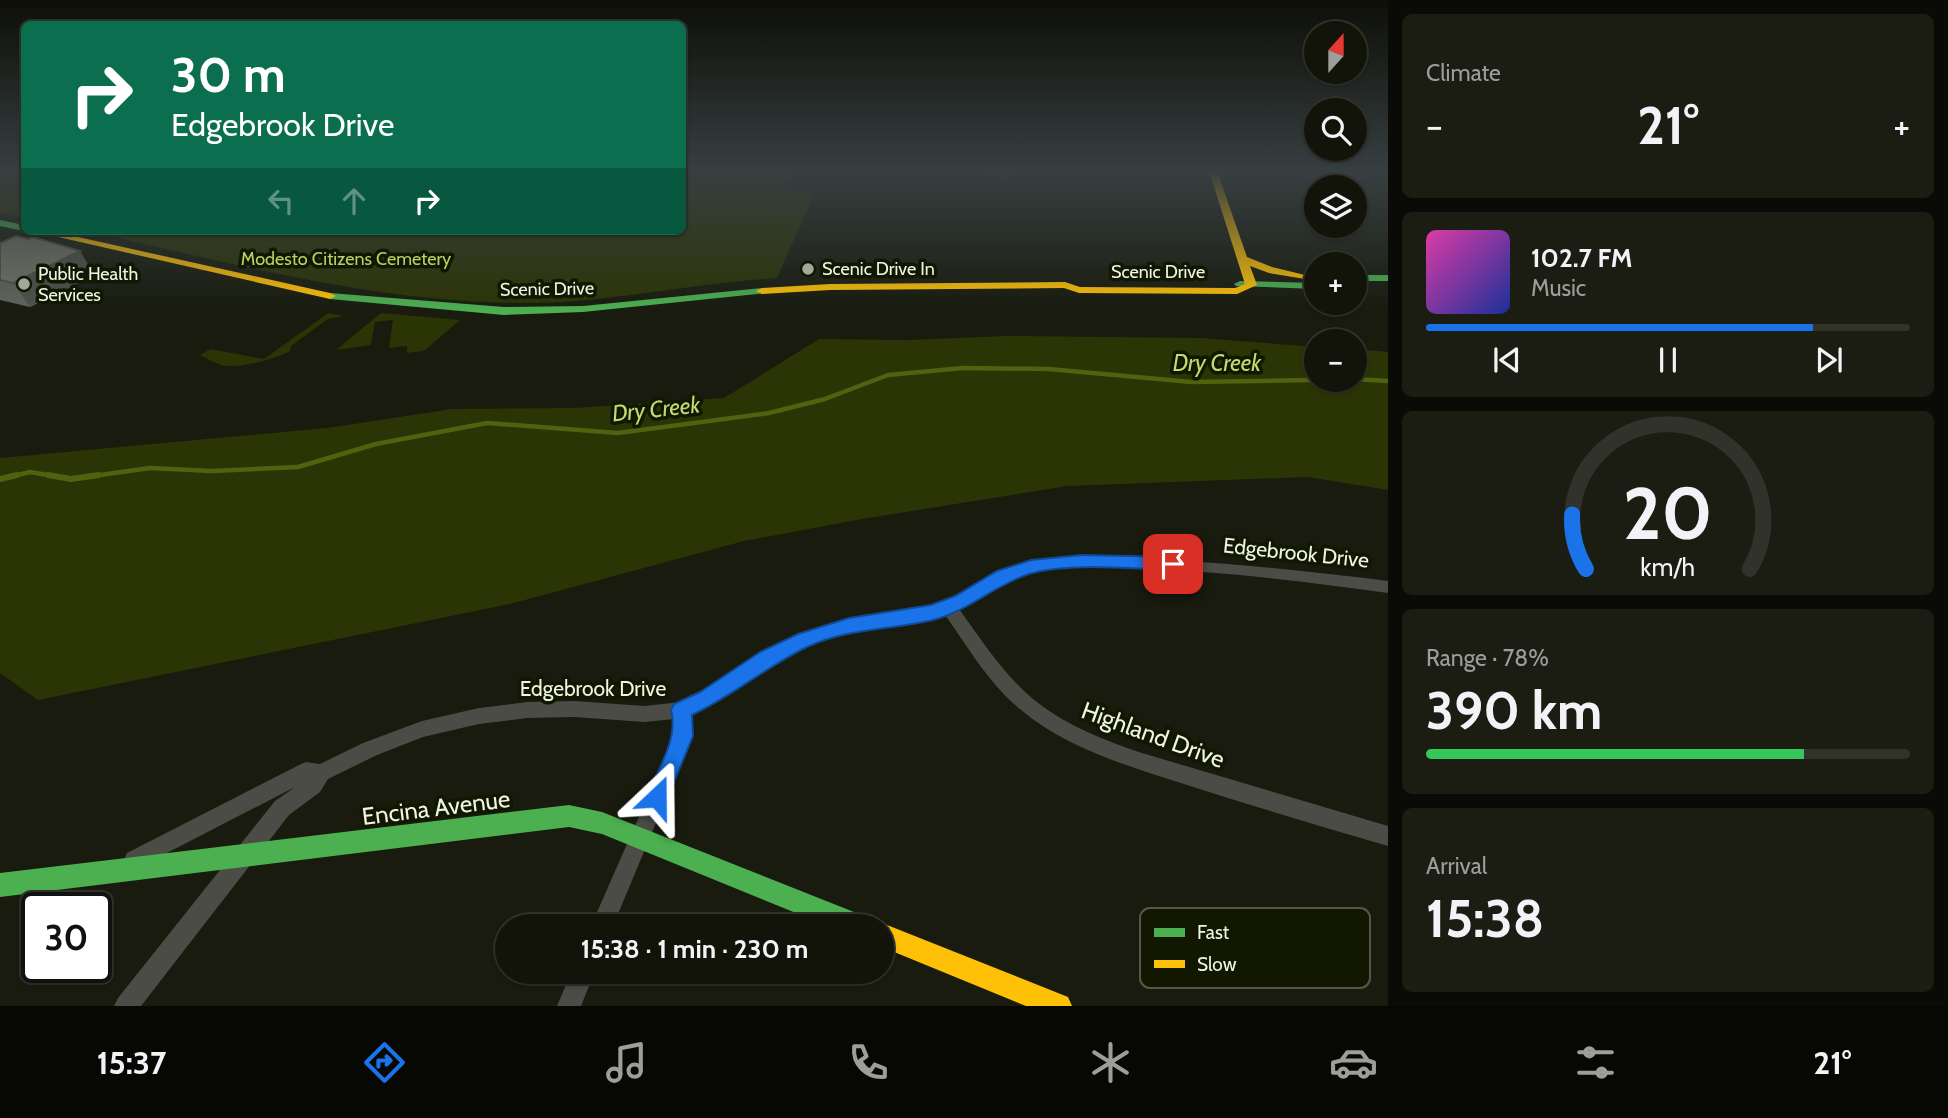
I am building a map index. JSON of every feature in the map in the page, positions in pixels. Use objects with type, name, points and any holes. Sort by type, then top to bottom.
[{"type":"main road","points":[[1228,218],[1251,285]]},
{"type":"main road","points":[[0,223],[21,227]]},
{"type":"main road","name":"Scenic Drive","points":[[55,235],[344,299],[504,311],[607,307],[793,288],[1065,285],[1079,290],[1237,291],[1251,285],[1304,286]]},
{"type":"main road","points":[[1241,258],[1286,275],[1304,277]]},
{"type":"main road","points":[[1367,278],[1388,278]]},
{"type":"main road","points":[[1367,286],[1388,286]]},
{"type":"main road","name":"Encina Avenue","points":[[0,884],[569,816],[602,823],[829,914]]},
{"type":"main road","points":[[894,941],[1016,997],[1059,1006]]},
{"type":"street","name":"Edgebrook Drive","points":[[112,870],[306,771],[321,773],[408,734],[479,716],[550,709],[634,714],[681,710],[708,698],[767,658],[822,633],[849,626],[917,616],[948,607],[1013,572],[1058,562],[1185,565],[1280,572],[1388,587]]},
{"type":"street","name":"Highland Drive","points":[[948,607],[1015,693],[1040,714],[1071,733],[1185,775],[1388,836]]},
{"type":"street","points":[[607,914],[683,736],[684,720],[681,710]]},
{"type":"street","name":"Edgebrook Drive","points":[[126,1006],[276,814],[313,785],[321,773]]},
{"type":"street","points":[[569,1006],[578,984]]},
{"type":"green space","name":"Modesto Citizens Cemetery","points":[[686,218],[803,218],[777,278],[587,300],[524,303],[413,296],[303,279],[103,235],[686,235]]},
{"type":"green space","points":[[328,313],[344,316],[328,319],[291,346],[290,351],[275,358],[227,366],[200,355],[210,349],[264,359]]},
{"type":"green space","points":[[381,313],[460,320],[424,351],[407,353],[407,346],[389,348],[393,320],[375,322],[371,345],[336,350]]},
{"type":"green space","points":[[1006,336],[1201,338],[1304,346],[1304,392],[1367,392],[1367,350],[1388,352],[1388,490],[1308,477],[1068,486],[744,541],[510,604],[38,700],[0,673],[0,458],[327,428],[452,409],[574,408],[724,398],[819,339],[908,340]]},
{"type":"building","points":[[16,236],[28,239],[33,237],[80,251],[13,283],[0,280],[0,243]]},
{"type":"waterway","name":"Dry Creek","points":[[86,477],[150,468],[212,471],[298,467],[376,444],[487,423],[618,433],[769,413],[825,399],[888,375],[963,368],[1049,369],[1191,382],[1304,380]]},
{"type":"waterway","name":"Dry Creek","points":[[1367,380],[1388,381]]},
{"type":"waterway","name":"Dry Creek","points":[[9,477],[30,472],[59,477]]},
{"type":"waterway","name":"Dry Creek","points":[[0,479],[17,475]]},
{"type":"waterway","name":"Dry Creek","points":[[48,475],[71,479],[99,475]]},
{"type":"traffic: fast","points":[[0,223],[21,227]]},
{"type":"traffic: fast","points":[[1367,278],[1388,278]]},
{"type":"traffic: fast","points":[[1240,284],[1304,286]]},
{"type":"traffic: fast","points":[[330,296],[504,311],[583,309],[762,291]]},
{"type":"traffic: fast","points":[[0,885],[569,816],[602,823],[829,914]]},
{"type":"traffic: slow","points":[[1229,218],[1251,285]]},
{"type":"traffic: slow","points":[[55,235],[330,296]]},
{"type":"traffic: slow","points":[[1241,258],[1269,270],[1301,277]]},
{"type":"traffic: slow","points":[[762,291],[830,287],[1065,285],[1079,290],[1237,291],[1251,285]]},
{"type":"traffic: slow","points":[[894,940],[1059,1006]]},
{"type":"place","name":"Scenic Drive In","points":[[808,269]]},
{"type":"place","name":"Public Health Services","points":[[24,284]]},
{"type":"route","points":[[657,797],[683,736],[684,720],[681,710],[708,698],[767,658],[805,639],[849,626],[932,612],[961,601],[1003,576],[1031,566],[1082,561],[1173,564]]}]
